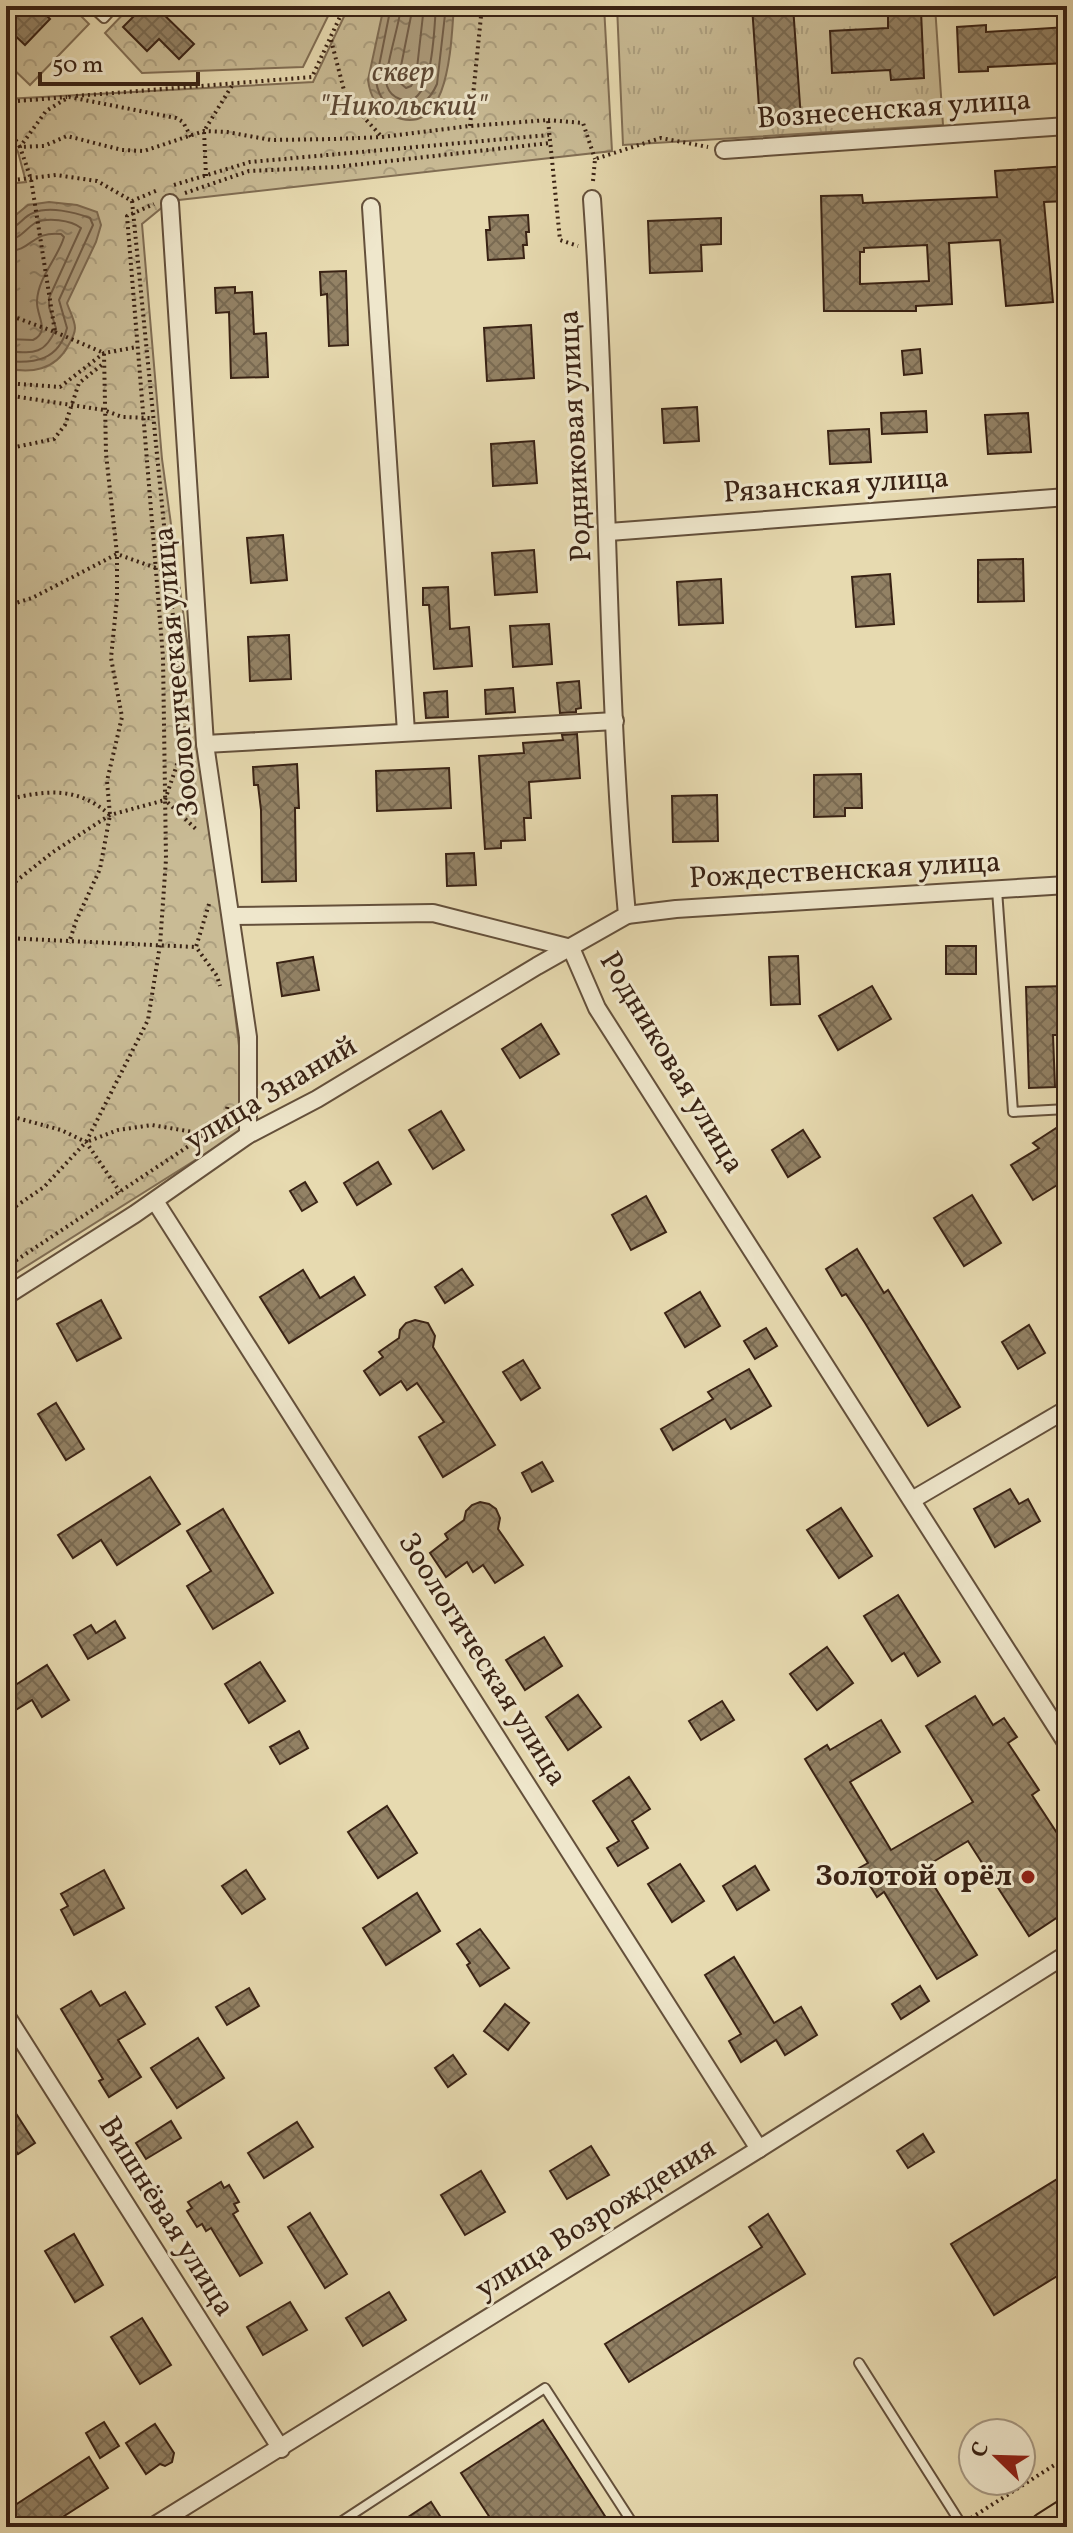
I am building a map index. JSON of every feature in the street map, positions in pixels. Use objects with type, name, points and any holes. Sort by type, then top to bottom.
[{"type":"highway","points":[[1045,2527],[1067,2513]]},
{"type":"street","name":"Вознесенская улица","points":[[724,150],[1067,126]]},
{"type":"street","name":"Родниковая улица","points":[[592,199],[615,721],[627,915],[571,948],[597,1008],[1067,1744]]},
{"type":"street","name":"Зоологическая улица","points":[[169,200],[205,744],[248,1037],[248,1135]]},
{"type":"street","points":[[371,207],[406,732]]},
{"type":"street","name":"Рязанская улица","points":[[609,532],[1067,497]]},
{"type":"street","points":[[205,744],[615,721]]},
{"type":"street","name":"Рождественская улица","points":[[627,915],[676,909],[1067,885]]},
{"type":"street","points":[[232,916],[433,913],[571,948]]},
{"type":"street","name":"улица Знаний","points":[[6,1296],[155,1201],[248,1135],[317,1099],[571,948]]},
{"type":"street","name":"Зоологическая улица","points":[[155,1201],[759,2149]]},
{"type":"street","points":[[912,1500],[1067,1409]]},
{"type":"street","name":"улица Возрождения","points":[[152,2527],[1067,1954]]},
{"type":"street","name":"Вишнёвая улица","points":[[6,2015],[281,2449]]},
{"type":"lane","points":[[91,6],[104,18],[115,6]]},
{"type":"lane","points":[[997,890],[1013,1112],[1067,1109]]},
{"type":"lane","points":[[859,2363],[962,2525]]},
{"type":"lane","points":[[333,2527],[545,2388],[635,2527]]},
{"type":"path","points":[[6,102],[312,77],[345,6]]},
{"type":"path","points":[[470,126],[482,6]]},
{"type":"path","points":[[331,37],[346,98],[382,137]]},
{"type":"path","points":[[206,176],[204,131],[233,84]]},
{"type":"path","points":[[20,147],[46,111],[69,97],[176,118],[183,122],[191,137]]},
{"type":"path","points":[[548,120],[560,240],[596,253]]},
{"type":"path","points":[[20,147],[44,146],[67,136],[122,150],[144,151],[204,131],[271,140],[382,137],[548,120],[583,123],[595,159],[592,199]]},
{"type":"path","points":[[6,125],[20,147],[31,179],[55,332]]},
{"type":"path","points":[[132,201],[148,193],[250,162],[549,135]]},
{"type":"path","points":[[595,159],[661,138],[724,150]]},
{"type":"path","points":[[6,1213],[44,1187],[86,1142],[148,1020],[160,945],[166,859],[163,657],[127,216],[249,171],[336,167],[550,143]]},
{"type":"path","points":[[6,181],[56,175],[97,181],[132,201]]},
{"type":"path","points":[[132,201],[185,740],[165,800]]},
{"type":"path","points":[[6,314],[104,353]]},
{"type":"path","points":[[6,383],[60,387],[104,353],[137,347]]},
{"type":"path","points":[[69,943],[100,869],[110,815],[107,781],[122,717],[111,658],[117,598],[117,554],[106,454],[104,353]]},
{"type":"path","points":[[6,449],[54,439],[65,425],[79,383],[104,363]]},
{"type":"path","points":[[6,395],[104,410],[122,417],[151,418]]},
{"type":"path","points":[[6,606],[32,598],[117,554],[167,572]]},
{"type":"path","points":[[6,800],[31,794],[64,792],[94,801],[110,815]]},
{"type":"path","points":[[6,889],[53,852],[110,815],[165,800]]},
{"type":"path","points":[[165,800],[204,836]]},
{"type":"path","points":[[196,947],[212,895]]},
{"type":"path","points":[[6,966],[14,937]]},
{"type":"path","points":[[6,938],[196,947]]},
{"type":"path","points":[[196,947],[217,976],[222,990]]},
{"type":"path","points":[[7,1265],[225,1122],[229,1093]]},
{"type":"path","points":[[6,1115],[61,1130],[86,1142],[120,1192]]},
{"type":"path","points":[[86,1142],[118,1130],[152,1125],[206,1135]]},
{"type":"path","points":[[962,2525],[1067,2457]]},
{"type":"green space","points":[[6,6],[71,6],[89,24],[30,85],[6,62]]},
{"type":"green space","points":[[131,6],[333,6],[303,67],[142,73],[105,33]]},
{"type":"green space","name":"сквер \"Никольский\"","points":[[349,6],[604,6],[612,151],[170,201],[142,224],[162,459],[241,1062],[240,1132],[6,1279],[6,184],[26,182],[18,152],[6,132],[6,99],[313,82]]},
{"type":"green space","points":[[617,6],[935,6],[943,125],[623,145]]},
{"type":"water","points":[[384,6],[454,6],[449,62],[437,102],[426,115],[411,120],[381,109],[369,86]]},
{"type":"water","points":[[49,202],[77,205],[97,212],[101,225],[67,303],[74,322],[74,333],[63,354],[49,365],[33,370],[6,368],[6,223],[28,205]]},
{"type":"building","points":[[6,6],[37,6],[50,19],[25,45],[6,27]]},
{"type":"building","points":[[144,6],[155,6],[194,44],[179,59],[159,39],[147,51],[123,27]]},
{"type":"building","points":[[752,6],[793,6],[801,119],[760,122]]},
{"type":"building","points":[[921,11],[924,78],[891,80],[890,70],[832,73],[830,31],[888,28],[888,13]]},
{"type":"building","points":[[986,25],[986,32],[1067,27],[1067,63],[988,67],[988,71],[959,72],[957,27]]},
{"type":"building","points":[[1067,166],[1067,201],[1044,202],[1053,302],[1006,306],[1000,240],[949,243],[952,304],[916,306],[916,311],[824,311],[821,196],[862,195],[863,203],[997,197],[995,171]],"holes":[[[927,245],[929,281],[860,284],[860,252],[864,252],[864,248]]]},
{"type":"building","points":[[528,215],[529,232],[526,232],[527,245],[523,245],[524,258],[488,260],[486,230],[490,230],[489,217]]},
{"type":"building","points":[[721,218],[721,244],[701,245],[702,271],[650,273],[648,221]]},
{"type":"building","points":[[346,271],[348,345],[329,346],[327,294],[321,295],[320,272]]},
{"type":"building","points":[[235,287],[235,293],[252,292],[254,334],[266,333],[268,377],[231,378],[229,312],[216,313],[215,288]]},
{"type":"building","points":[[531,325],[534,378],[487,381],[484,328]]},
{"type":"building","points":[[920,349],[922,373],[904,375],[902,351]]},
{"type":"building","points":[[697,407],[699,441],[664,443],[662,409]]},
{"type":"building","points":[[926,411],[927,432],[882,434],[881,413]]},
{"type":"building","points":[[1028,413],[1031,452],[988,454],[985,415]]},
{"type":"building","points":[[869,429],[871,462],[830,464],[828,431]]},
{"type":"building","points":[[534,441],[537,483],[493,486],[491,444]]},
{"type":"building","points":[[283,535],[287,580],[251,583],[247,538]]},
{"type":"building","points":[[534,550],[537,592],[495,595],[492,553]]},
{"type":"building","points":[[1023,559],[1024,601],[978,602],[978,560]]},
{"type":"building","points":[[890,574],[894,624],[856,627],[852,577]]},
{"type":"building","points":[[721,579],[723,623],[679,625],[677,582]]},
{"type":"building","points":[[448,587],[450,629],[469,627],[472,666],[434,669],[429,605],[423,605],[423,588]]},
{"type":"building","points":[[549,624],[552,664],[513,667],[510,626]]},
{"type":"building","points":[[289,635],[291,679],[250,681],[248,637]]},
{"type":"building","points":[[579,681],[581,708],[576,712],[560,713],[557,683]]},
{"type":"building","points":[[513,688],[515,712],[486,714],[485,690]]},
{"type":"building","points":[[447,691],[448,717],[426,718],[424,693]]},
{"type":"building","points":[[577,734],[580,778],[529,782],[531,818],[524,818],[525,840],[501,841],[501,848],[485,849],[479,756],[524,753],[523,743],[563,740],[562,735]]},
{"type":"building","points":[[297,764],[296,881],[262,882],[261,810],[253,767]]},
{"type":"building","points":[[449,768],[451,808],[377,811],[376,771]]},
{"type":"building","points":[[861,774],[862,808],[845,808],[845,816],[814,817],[814,775]]},
{"type":"building","points":[[717,795],[718,841],[673,842],[672,796]]},
{"type":"building","points":[[474,853],[476,885],[447,886],[446,854]]},
{"type":"building","points":[[946,946],[976,946],[976,974],[946,974]]},
{"type":"building","points":[[798,956],[800,1004],[771,1005],[769,957]]},
{"type":"building","points":[[313,957],[319,990],[282,996],[277,963]]},
{"type":"building","points":[[872,986],[891,1019],[838,1050],[819,1016]]},
{"type":"building","points":[[1067,986],[1067,1035],[1053,1035],[1055,1087],[1029,1088],[1026,987]]},
{"type":"building","points":[[541,1024],[559,1054],[520,1078],[502,1049]]},
{"type":"building","points":[[441,1111],[464,1150],[433,1169],[409,1130]]},
{"type":"building","points":[[1061,1125],[1067,1135],[1067,1179],[1033,1200],[1011,1165],[1039,1148],[1033,1143]]},
{"type":"building","points":[[803,1130],[820,1157],[788,1177],[772,1150]]},
{"type":"building","points":[[378,1162],[391,1184],[357,1205],[344,1183]]},
{"type":"building","points":[[305,1182],[317,1202],[302,1211],[290,1191]]},
{"type":"building","points":[[972,1195],[1001,1243],[964,1266],[934,1218]]},
{"type":"building","points":[[646,1196],[666,1232],[631,1250],[612,1215]]},
{"type":"building","points":[[857,1249],[884,1293],[888,1290],[960,1407],[928,1426],[865,1323],[846,1294],[842,1296],[826,1269]]},
{"type":"building","points":[[462,1269],[473,1285],[445,1303],[435,1287]]},
{"type":"building","points":[[303,1270],[320,1298],[354,1277],[365,1295],[289,1343],[260,1297]]},
{"type":"building","points":[[700,1292],[720,1326],[685,1347],[665,1313]]},
{"type":"building","points":[[101,1300],[121,1338],[77,1361],[57,1324]]},
{"type":"building","points":[[415,1320],[428,1323],[435,1336],[433,1347],[495,1445],[443,1477],[419,1437],[444,1422],[417,1383],[407,1390],[401,1381],[380,1395],[364,1371],[383,1357],[379,1352],[399,1338],[400,1330],[406,1323]]},
{"type":"building","points":[[1029,1325],[1045,1353],[1018,1369],[1002,1342]]},
{"type":"building","points":[[766,1328],[777,1346],[755,1359],[744,1341]]},
{"type":"building","points":[[523,1360],[540,1388],[521,1400],[503,1372]]},
{"type":"building","points":[[749,1369],[771,1406],[731,1429],[725,1419],[673,1450],[661,1429],[713,1399],[708,1392]]},
{"type":"building","points":[[56,1403],[84,1449],[66,1460],[38,1414]]},
{"type":"building","points":[[542,1462],[553,1481],[532,1492],[522,1473]]},
{"type":"building","points":[[150,1477],[180,1524],[117,1565],[101,1540],[73,1558],[58,1535]]},
{"type":"building","points":[[1010,1489],[1019,1504],[1028,1499],[1040,1521],[995,1547],[974,1509]]},
{"type":"building","points":[[480,1502],[496,1509],[500,1518],[498,1529],[523,1565],[495,1583],[483,1565],[473,1572],[467,1562],[446,1577],[430,1553],[448,1539],[445,1534],[464,1520],[466,1511]]},
{"type":"building","points":[[841,1508],[872,1556],[839,1578],[807,1530]]},
{"type":"building","points":[[223,1509],[273,1593],[213,1629],[187,1586],[211,1571],[187,1531]]},
{"type":"building","points":[[898,1595],[940,1662],[918,1676],[904,1653],[892,1661],[864,1616]]},
{"type":"building","points":[[115,1621],[125,1638],[88,1659],[74,1635],[91,1625],[96,1633]]},
{"type":"building","points":[[544,1637],[562,1666],[525,1690],[506,1660]]},
{"type":"building","points":[[827,1647],[853,1683],[817,1710],[790,1674]]},
{"type":"building","points":[[260,1662],[285,1701],[249,1723],[225,1684]]},
{"type":"building","points":[[47,1665],[69,1700],[42,1717],[32,1700],[6,1716],[6,1691]]},
{"type":"building","points":[[578,1695],[601,1727],[568,1750],[546,1717]]},
{"type":"building","points":[[975,1696],[993,1725],[1004,1718],[1017,1737],[1008,1743],[1039,1790],[1032,1795],[1059,1836],[1067,1830],[1067,1911],[1029,1936],[968,1841],[923,1868],[977,1955],[937,1979],[884,1892],[877,1897],[859,1868],[868,1863],[805,1759],[827,1745],[830,1750],[881,1720],[900,1752],[850,1782],[891,1850],[973,1802],[926,1726]]},
{"type":"building","points":[[722,1701],[734,1720],[701,1740],[689,1721]]},
{"type":"building","points":[[299,1731],[308,1748],[280,1764],[270,1747]]},
{"type":"building","points":[[629,1777],[650,1809],[632,1821],[648,1848],[618,1866],[607,1848],[619,1841],[593,1801]]},
{"type":"building","points":[[387,1806],[417,1853],[378,1878],[348,1832]]},
{"type":"building","points":[[680,1864],[704,1901],[672,1922],[648,1884]]},
{"type":"building","points":[[755,1866],[769,1890],[737,1910],[723,1886]]},
{"type":"building","points":[[104,1870],[124,1908],[74,1935],[61,1910],[68,1906],[61,1894]]},
{"type":"building","points":[[246,1870],[265,1899],[242,1914],[222,1886]]},
{"type":"building","points":[[417,1893],[440,1931],[386,1965],[363,1928]]},
{"type":"building","points":[[480,1929],[509,1968],[480,1986],[457,1944]]},
{"type":"building","points":[[734,1957],[774,2023],[801,2007],[817,2035],[785,2055],[776,2040],[741,2062],[729,2041],[741,2034],[705,1975]]},
{"type":"building","points":[[920,1986],[929,2001],[901,2019],[892,2004]]},
{"type":"building","points":[[249,1988],[259,2006],[227,2025],[216,2007]]},
{"type":"building","points":[[91,1991],[100,2006],[125,1992],[145,2024],[118,2040],[141,2077],[109,2097],[99,2081],[103,2079],[61,2009]]},
{"type":"building","points":[[505,2004],[529,2023],[508,2050],[484,2031]]},
{"type":"building","points":[[198,2038],[224,2078],[177,2108],[151,2068]]},
{"type":"building","points":[[453,2055],[466,2074],[448,2087],[435,2068]]},
{"type":"building","points":[[6,2098],[35,2143],[18,2154],[6,2136]]},
{"type":"building","points":[[171,2121],[181,2138],[146,2159],[136,2143]]},
{"type":"building","points":[[297,2122],[313,2147],[264,2178],[248,2153]]},
{"type":"building","points":[[923,2134],[934,2152],[908,2168],[897,2151]]},
{"type":"building","points":[[591,2146],[609,2175],[567,2199],[550,2171]]},
{"type":"building","points":[[481,2171],[505,2212],[465,2235],[441,2195]]},
{"type":"building","points":[[1067,2173],[1067,2270],[994,2315],[951,2244]]},
{"type":"building","points":[[221,2182],[224,2188],[229,2185],[239,2202],[234,2204],[238,2211],[233,2214],[262,2263],[240,2276],[211,2228],[206,2231],[202,2224],[197,2227],[187,2211],[192,2208],[188,2202]]},
{"type":"building","points":[[310,2213],[347,2274],[325,2288],[288,2227]]},
{"type":"building","points":[[768,2214],[805,2274],[629,2382],[605,2344],[762,2247],[749,2227]]},
{"type":"building","points":[[74,2234],[103,2285],[75,2302],[45,2251]]},
{"type":"building","points":[[389,2292],[406,2320],[363,2346],[346,2318]]},
{"type":"building","points":[[290,2302],[307,2330],[263,2355],[247,2327]]},
{"type":"building","points":[[142,2318],[171,2365],[140,2384],[111,2337]]},
{"type":"building","points":[[543,2420],[612,2527],[496,2527],[461,2473]]},
{"type":"building","points":[[104,2422],[119,2446],[100,2458],[86,2433]]},
{"type":"building","points":[[155,2424],[174,2453],[172,2462],[165,2466],[160,2464],[146,2474],[126,2443]]},
{"type":"building","points":[[89,2457],[108,2488],[47,2527],[6,2527],[6,2511]]},
{"type":"building","points":[[431,2502],[447,2527],[393,2527]]},
{"type":"place","name":"Золотой орёл","points":[[1028,1877]]}]
